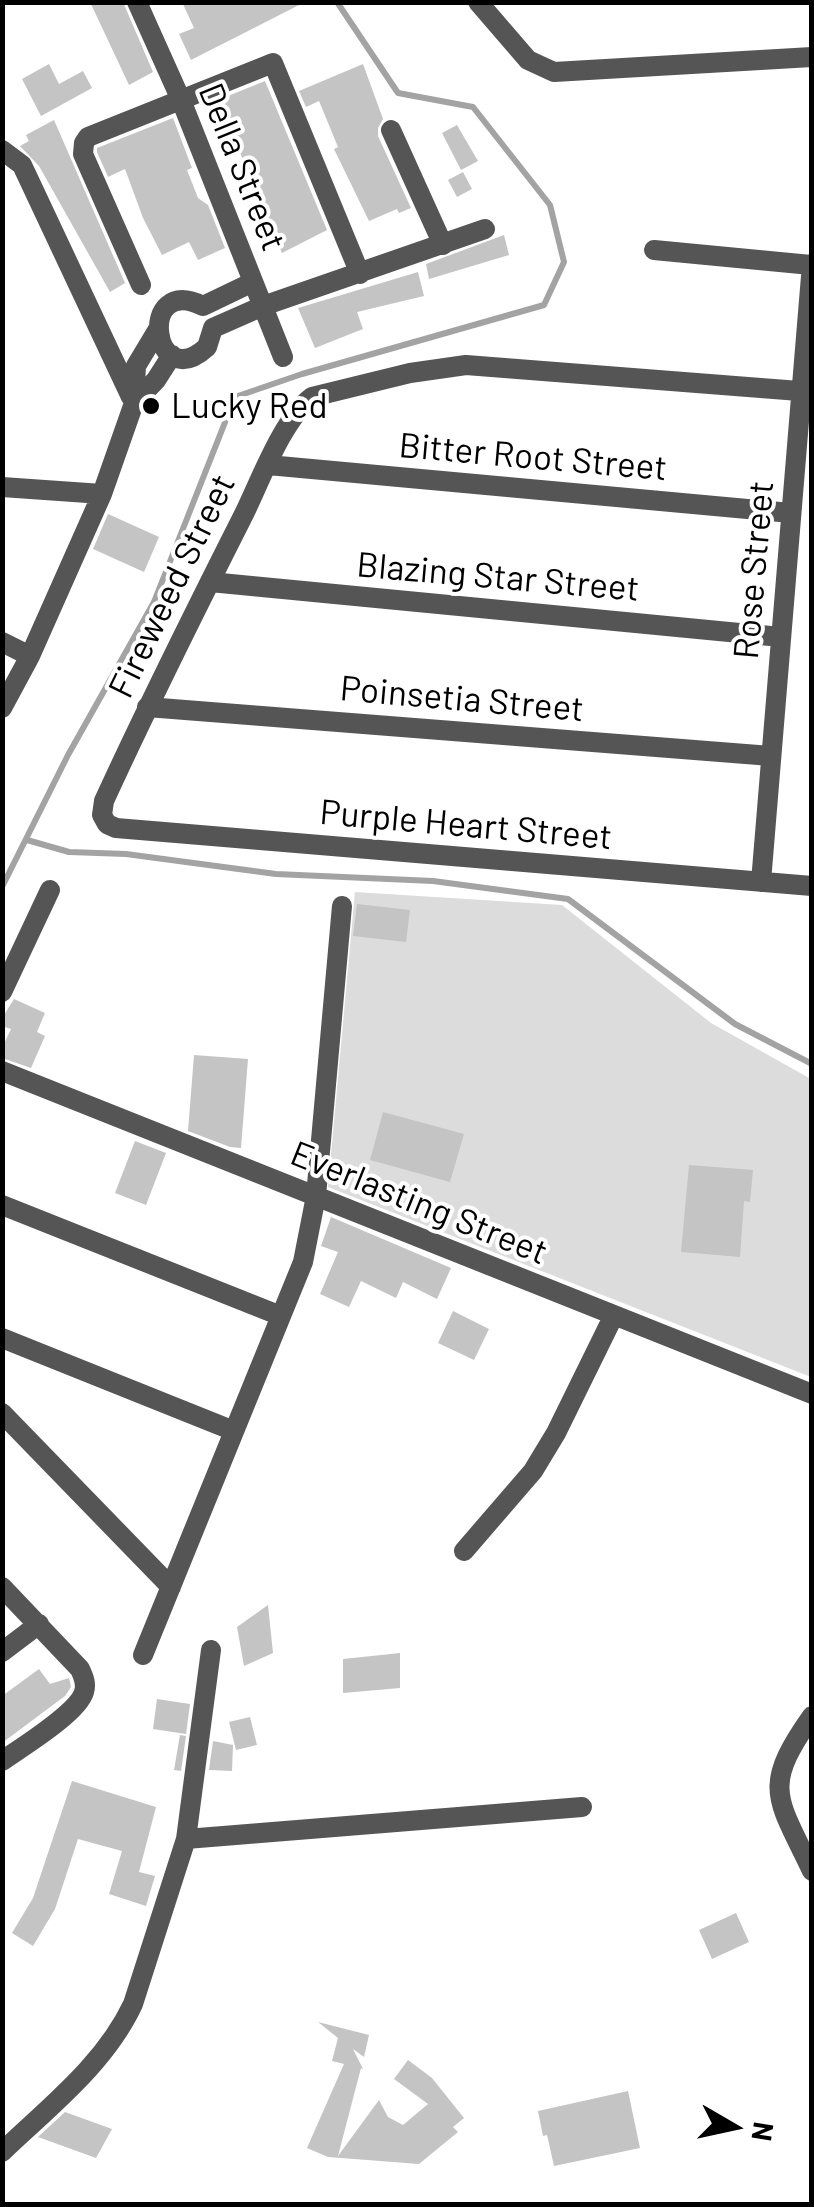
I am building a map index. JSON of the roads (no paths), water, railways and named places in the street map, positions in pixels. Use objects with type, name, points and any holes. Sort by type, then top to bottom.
[{"type":"street","points":[[478,2],[528,60],[554,72],[812,58]]},
{"type":"street","name":"Della Street","points":[[143,4],[283,356]]},
{"type":"street","points":[[142,285],[83,154],[88,137],[273,63],[360,274]]},
{"type":"street","points":[[391,130],[444,245]]},
{"type":"street","points":[[2,150],[22,165],[134,404]]},
{"type":"street","points":[[157,331],[159,342],[172,355],[182,358],[200,353],[208,347],[213,328],[263,306],[485,229]]},
{"type":"street","points":[[654,250],[812,264]]},
{"type":"street","name":"Rose Street","points":[[761,882],[791,513],[806,391],[812,264]]},
{"type":"street","points":[[2,708],[30,656],[102,494],[134,404],[136,366],[157,331],[161,314],[176,302],[185,300],[203,306],[254,282]]},
{"type":"street","points":[[134,404],[172,355]]},
{"type":"street","name":"Fireweed Street","points":[[116,828],[107,824],[102,815],[104,801],[268,465],[301,405],[312,397],[437,368],[496,365],[806,391]]},
{"type":"street","name":"Bitter Root Street","points":[[268,465],[791,513]]},
{"type":"street","points":[[2,486],[102,494]]},
{"type":"street","name":"Blazing Star Street","points":[[210,582],[781,636]]},
{"type":"street","points":[[2,642],[30,656]]},
{"type":"street","name":"Poinsetia Street","points":[[147,707],[771,756]]},
{"type":"street","name":"Purple Heart Street","points":[[116,828],[812,886]]},
{"type":"street","points":[[2,992],[50,890]]},
{"type":"street","points":[[143,1656],[303,1262],[316,1196],[342,906]]},
{"type":"street","name":"Everlasting Street","points":[[2,1072],[812,1394]]},
{"type":"street","points":[[2,1205],[281,1316]]},
{"type":"street","points":[[464,1551],[533,1472],[556,1434],[614,1315]]},
{"type":"street","points":[[2,1338],[234,1431]]},
{"type":"street","points":[[2,1413],[171,1587]]},
{"type":"street","points":[[2,1587],[80,1669],[86,1681],[84,1695],[72,1709],[2,1761]]},
{"type":"street","points":[[2,1652],[39,1624]]},
{"type":"street","points":[[2,2152],[74,2083],[123,2026],[142,1982],[186,1839],[211,1650]]},
{"type":"street","points":[[812,1716],[788,1750],[778,1777],[782,1808],[812,1871]]},
{"type":"street","points":[[186,1839],[582,1807]]},
{"type":"waterway","points":[[2,887],[68,755],[154,602],[235,397],[544,305],[564,262],[550,205],[473,107],[398,93],[337,2]]},
{"type":"waterway","points":[[27,840],[69,852],[126,854],[276,874],[433,881],[568,899],[735,1024],[812,1064]]},
{"type":"place","name":"Lucky Red","points":[[151,406]]}]
